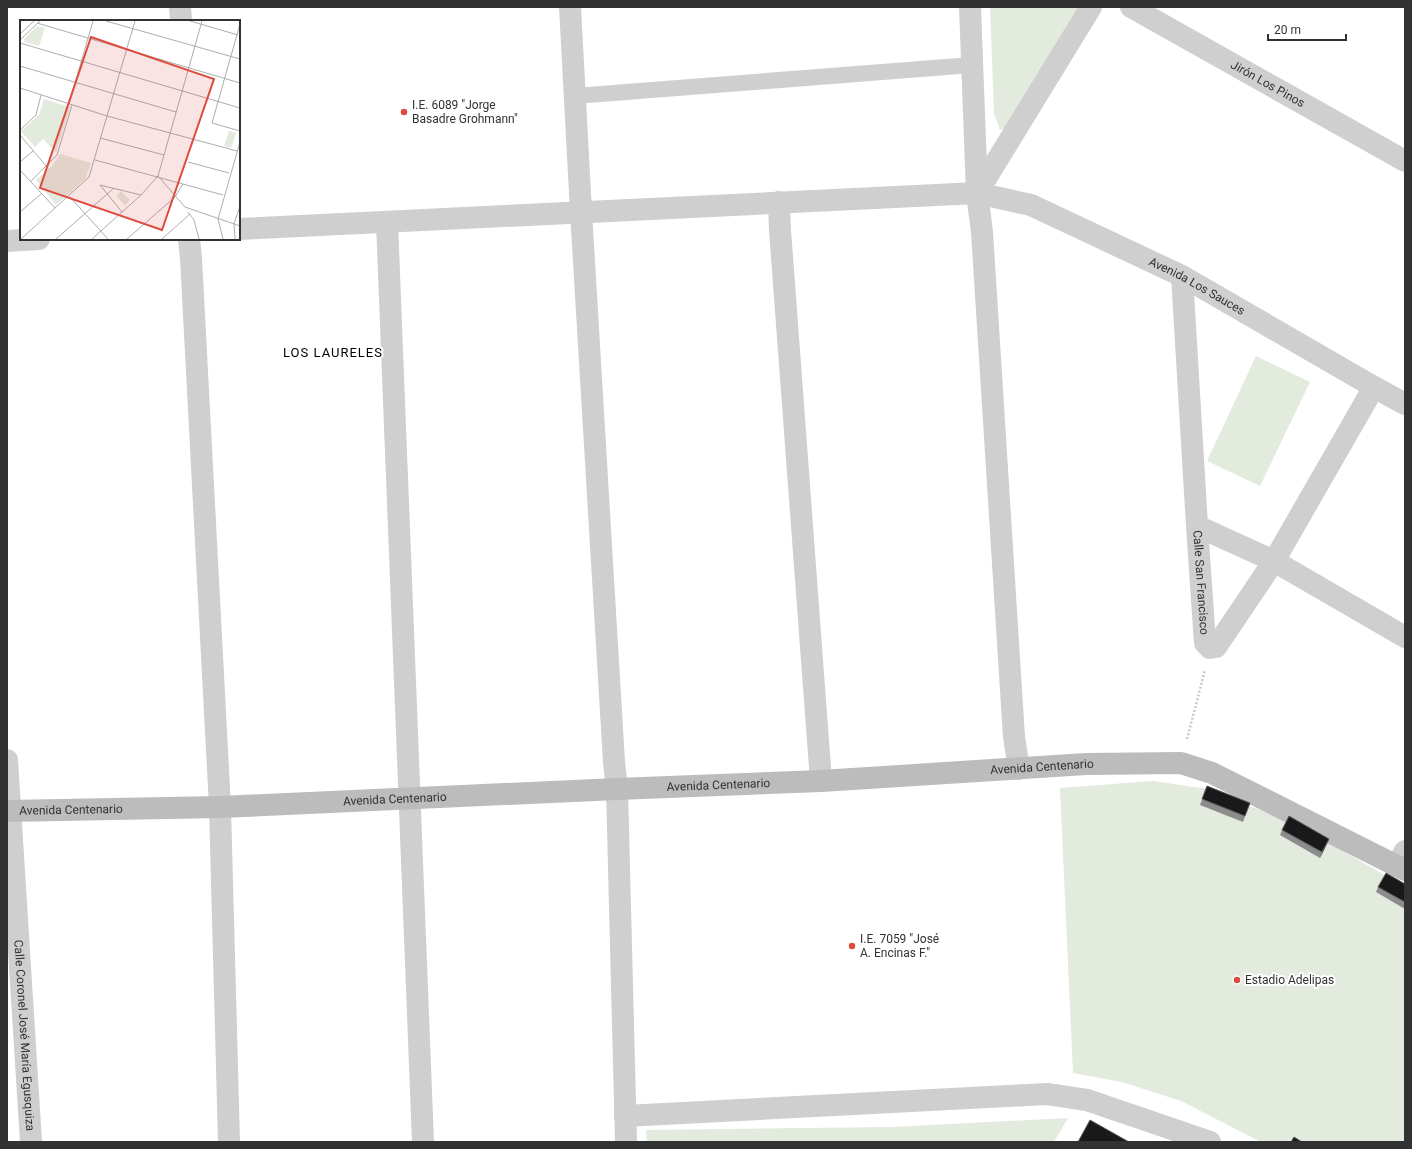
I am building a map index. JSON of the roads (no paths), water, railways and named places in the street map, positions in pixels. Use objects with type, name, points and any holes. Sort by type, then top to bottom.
[{"type":"street","points":[[180,7],[180,20]]},
{"type":"street","points":[[570,7],[614,762],[617,789],[626,1142]]},
{"type":"street","points":[[970,7],[977,193],[982,232],[1014,737],[1019,769]]},
{"type":"street","points":[[977,193],[1091,7]]},
{"type":"street","name":"Jirón Los Pinos","points":[[1131,7],[1405,160]]},
{"type":"street","name":"Avenida Los Sauces","points":[[240,229],[977,193],[1031,205],[1182,276],[1405,404]]},
{"type":"street","points":[[779,202],[821,781]]},
{"type":"street","points":[[387,222],[423,1142]]},
{"type":"street","points":[[7,241],[23,240]]},
{"type":"street","points":[[189,240],[192,258],[220,807],[229,1142]]},
{"type":"street","name":"Calle San Francisco","points":[[1182,276],[1205,643],[1210,648],[1216,647],[1274,561],[1374,387]]},
{"type":"street","points":[[1197,526],[1274,561],[1405,637]]},
{"type":"street","name":"Calle Coronel José María Egusquiza","points":[[7,760],[8,811],[31,1142]]},
{"type":"street","name":"Avenida Centenario","points":[[8,811],[220,807],[821,781],[1086,764],[1181,764],[1212,773],[1402,862]]},
{"type":"street","points":[[625,1116],[1047,1094],[1087,1100],[1210,1142]]},
{"type":"lane","points":[[575,96],[972,65]]},
{"type":"place","name":"I.E. 6089 \"Jorge Basadre Grohmann\"","points":[[404,112]]},
{"type":"place","name":"I.E. 7059 \"José A. Encinas F.\"","points":[[852,946]]},
{"type":"place","name":"Estadio Adelipas","points":[[1237,980]]},
{"type":"district","name":"LOS LAURELES","points":[[333,352]]}]
